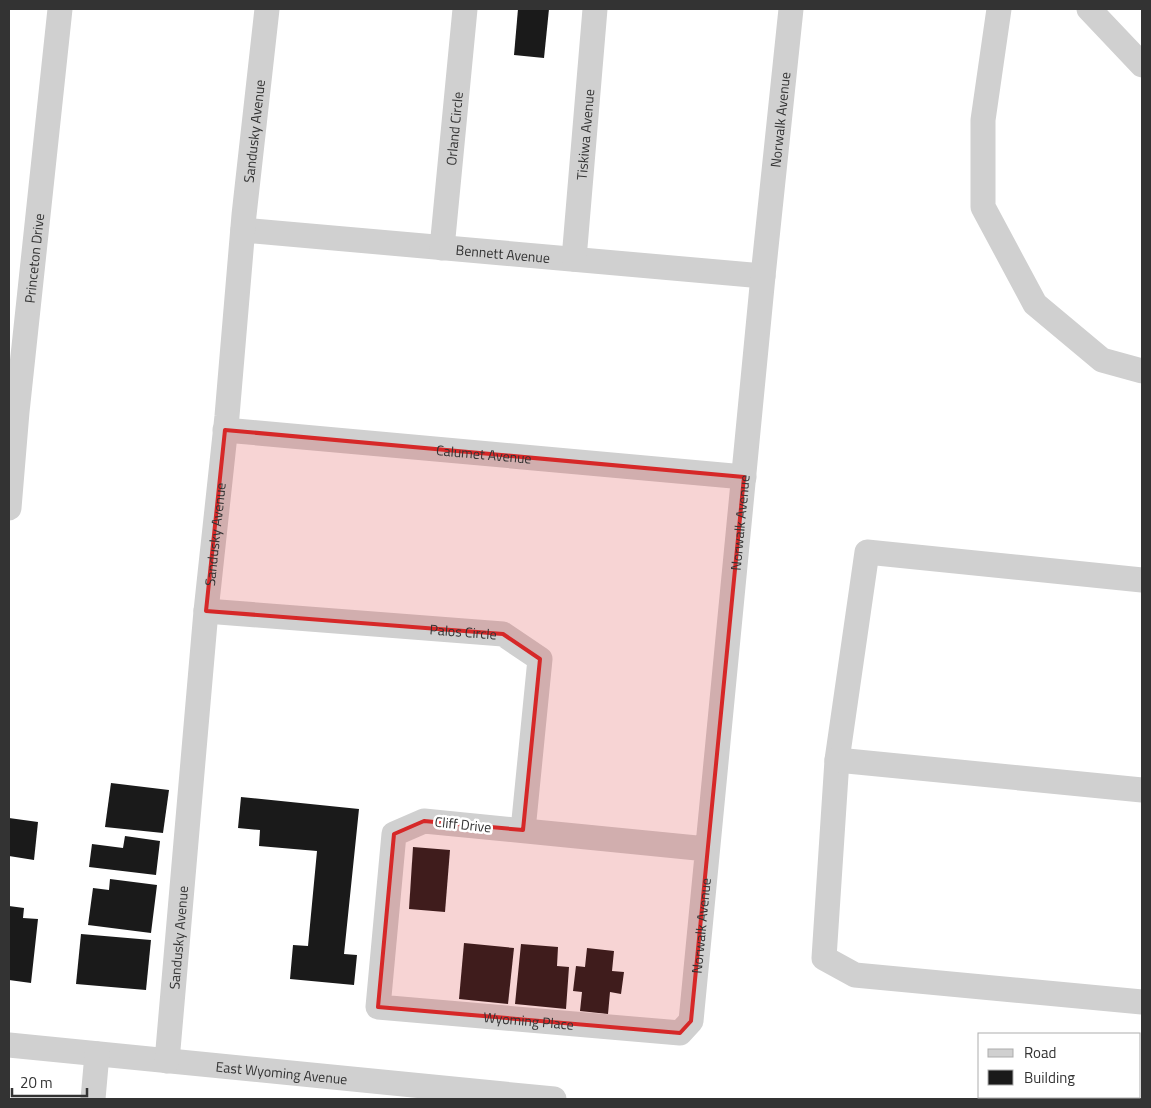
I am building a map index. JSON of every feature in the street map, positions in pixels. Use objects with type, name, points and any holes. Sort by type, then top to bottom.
[{"type":"street","name":"Princeton Drive","points":[[9,508],[13,412],[60,9]]},
{"type":"street","name":"Sandusky Avenue","points":[[167,1061],[206,611],[243,230],[267,9]]},
{"type":"street","name":"Orland Circle","points":[[442,248],[465,9]]},
{"type":"street","name":"Tiskiwa Avenue","points":[[574,259],[595,9]]},
{"type":"street","name":"Norwalk Avenue","points":[[680,1033],[691,1021],[763,276],[791,9]]},
{"type":"street","points":[[999,9],[984,120],[983,207],[1035,304],[1102,360],[1142,371]]},
{"type":"street","points":[[1089,9],[1142,66]]},
{"type":"street","name":"Bennett Avenue","points":[[243,230],[763,276]]},
{"type":"street","name":"Calumet Avenue","points":[[225,430],[744,477]]},
{"type":"street","points":[[1142,580],[867,552],[837,760],[824,958],[855,975],[1142,1002]]},
{"type":"street","name":"Palos Circle","points":[[206,611],[503,634],[540,659],[523,830]]},
{"type":"street","points":[[837,760],[1142,790]]},
{"type":"street","name":"Cliff Drive","points":[[378,1007],[394,834],[424,821],[707,849]]},
{"type":"street","name":"Wyoming Place","points":[[378,1007],[680,1033]]},
{"type":"street","name":"East Wyoming Avenue","points":[[9,1045],[554,1099]]},
{"type":"street","points":[[93,1099],[97,1054]]},
{"type":"highlighted area","points":[[225,430],[744,477],[691,1021],[680,1033],[378,1007],[394,834],[424,821],[523,830],[540,659],[503,634],[206,611]]},
{"type":"building","points":[[518,9],[549,9],[544,58],[514,55]]},
{"type":"building","points":[[111,783],[169,790],[163,833],[105,827]]},
{"type":"building","points":[[241,797],[359,809],[344,954],[357,955],[354,985],[290,979],[293,945],[308,946],[317,851],[259,846],[260,830],[238,828]]},
{"type":"building","points":[[9,818],[38,822],[34,860],[9,856]]},
{"type":"building","points":[[125,836],[160,841],[156,875],[89,867],[92,844],[123,848]]},
{"type":"building","points":[[413,847],[450,850],[445,912],[409,909]]},
{"type":"building","points":[[110,879],[157,885],[151,933],[88,925],[93,888],[109,890]]},
{"type":"building","points":[[9,906],[24,908],[23,918],[38,919],[31,983],[9,980]]},
{"type":"building","points":[[81,934],[151,940],[146,990],[76,984]]},
{"type":"building","points":[[464,943],[514,948],[508,1004],[459,999]]},
{"type":"building","points":[[521,944],[558,947],[557,966],[569,967],[566,1009],[515,1004]]},
{"type":"building","points":[[587,948],[614,951],[612,971],[624,972],[621,994],[610,992],[608,1014],[580,1011],[582,992],[573,991],[576,966],[585,967]]}]
